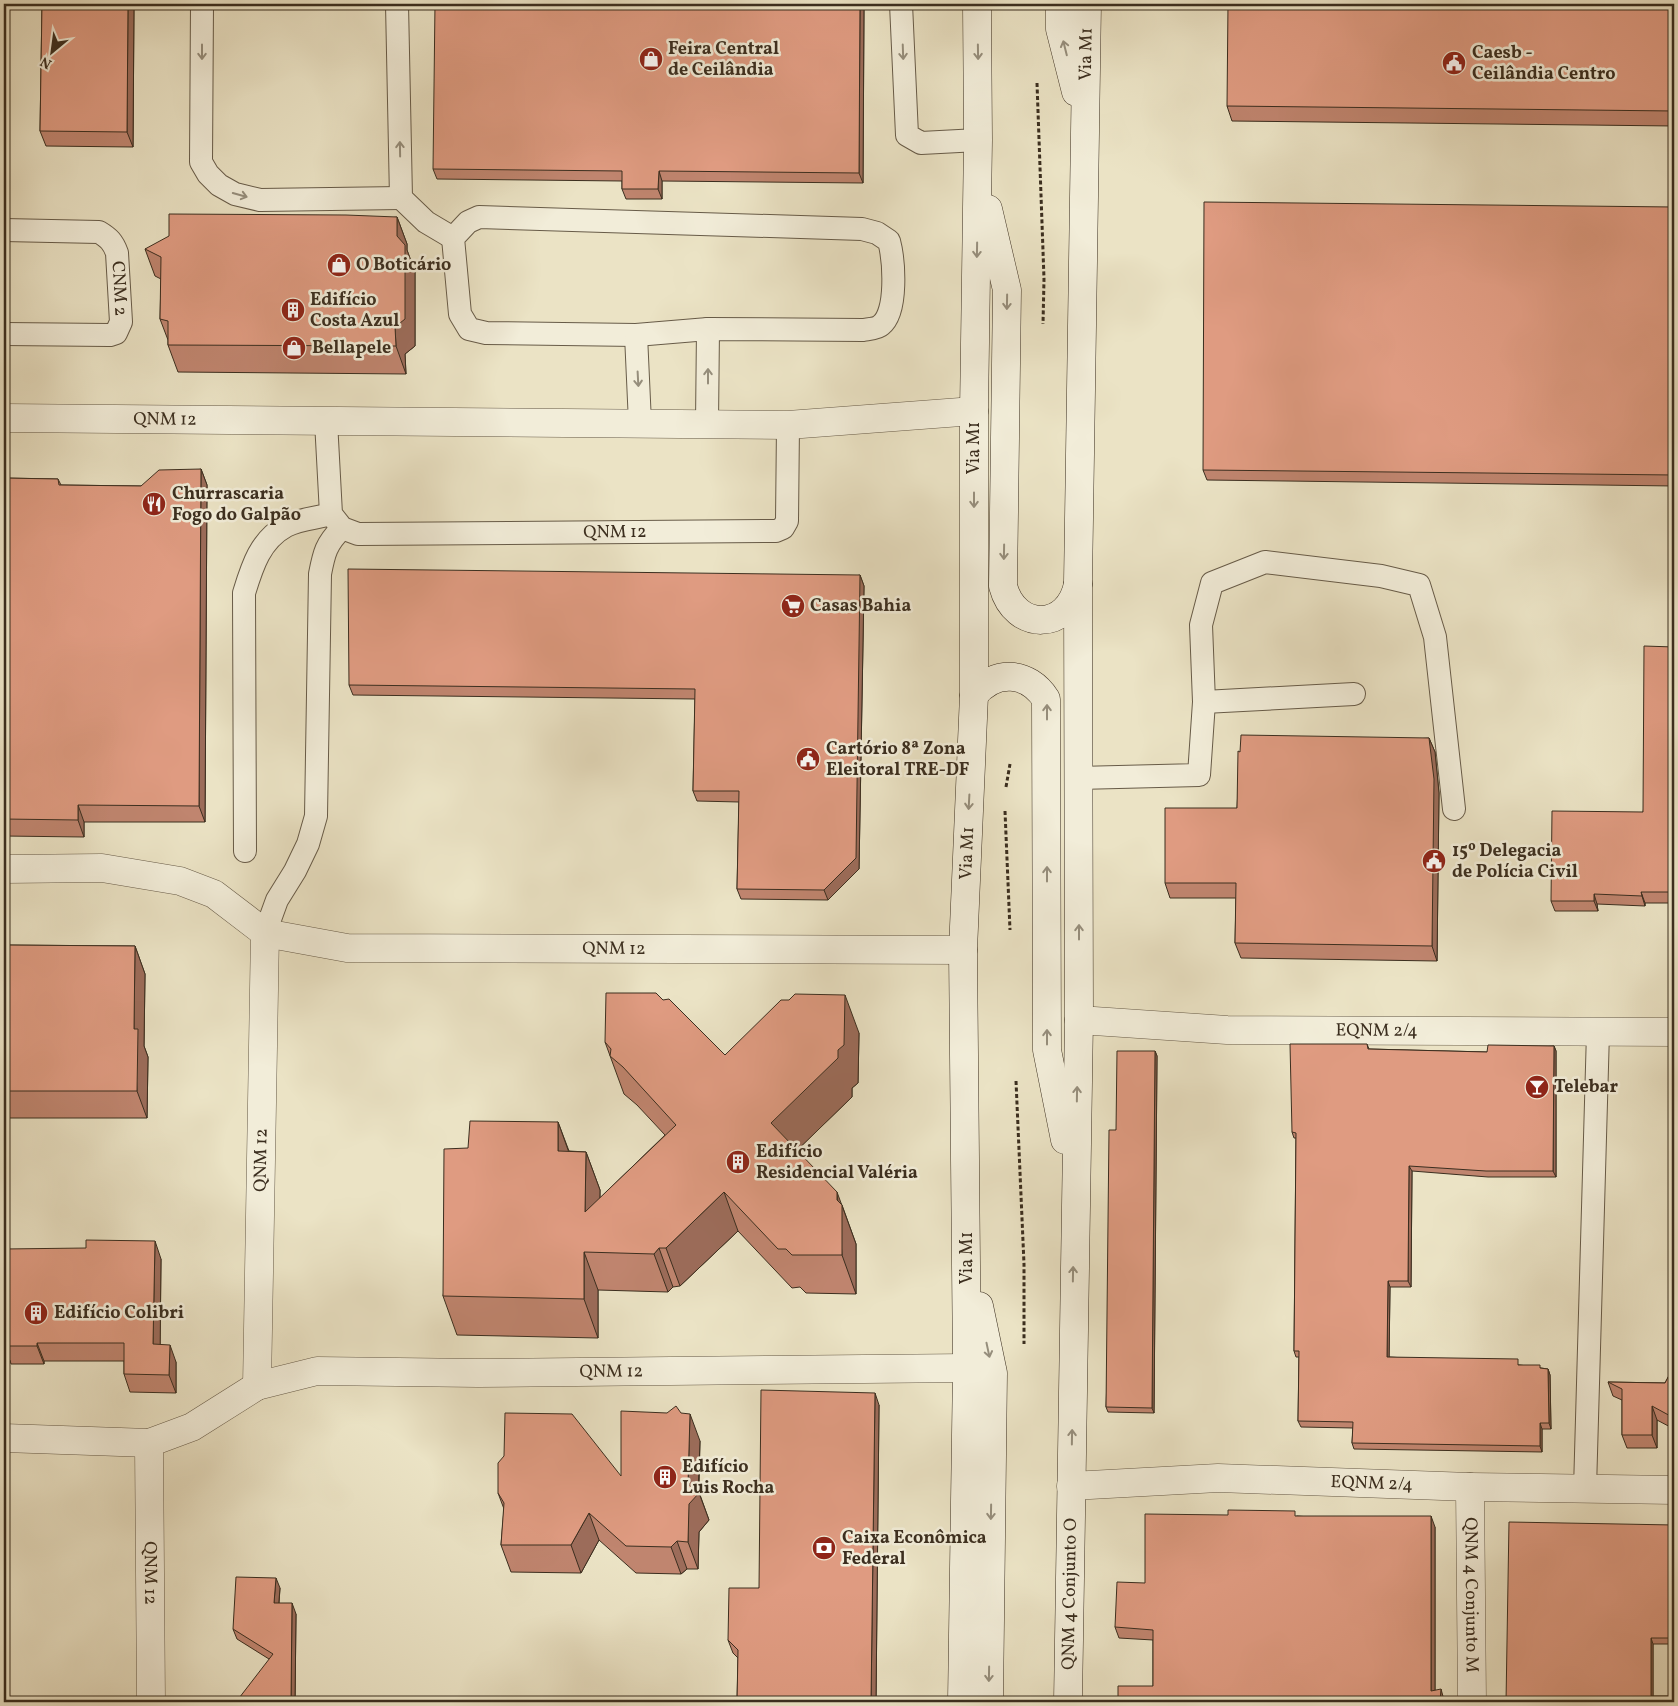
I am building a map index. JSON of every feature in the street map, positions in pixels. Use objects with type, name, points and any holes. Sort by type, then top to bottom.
[{"type":"main road","name":"Via M1","points":[[962,1702],[967,1368],[963,950],[974,695],[974,411],[978,169],[977,4]]},
{"type":"main road","points":[[1060,4],[1060,29],[1086,130]]},
{"type":"main road","name":"Via M1","points":[[1071,1486],[1074,1188],[1079,1020],[1078,583],[1087,4]]},
{"type":"main road","points":[[978,169],[1007,290],[1003,586],[1006,598],[1020,614],[1032,619],[1045,620],[1058,616],[1068,608],[1075,596],[1078,583]]},
{"type":"main road","name":"QNM 12","points":[[4,418],[707,422],[788,425],[974,411]]},
{"type":"main road","points":[[974,695],[981,686],[991,680],[1014,676],[1034,684],[1046,699],[1047,1050],[1074,1188]]},
{"type":"main road","name":"QNM 12","points":[[4,868],[102,868],[180,881],[214,894],[265,933],[347,948],[963,950]]},
{"type":"main road","name":"QNM 12","points":[[257,1386],[265,933]]},
{"type":"main road","name":"EQNM 2/4","points":[[1079,1020],[1227,1030],[1674,1032]]},
{"type":"main road","points":[[967,1251],[993,1373],[989,1702]]},
{"type":"main road","name":"QNM 12","points":[[4,1438],[148,1443],[192,1427],[257,1386],[317,1371],[478,1373],[967,1368]]},
{"type":"main road","name":"QNM 12","points":[[148,1443],[151,1702]]},
{"type":"main road","name":"EQNM 2/4","points":[[1071,1486],[1218,1478],[1470,1487],[1674,1490]]},
{"type":"main road","name":"QNM 4 Conjunto O","points":[[1068,1702],[1071,1486]]},
{"type":"main road","name":"QNM 4 Conjunto M","points":[[1470,1487],[1472,1702]]},
{"type":"lane","points":[[202,4],[201,162],[208,174],[219,185],[235,194],[260,200],[400,198],[426,222],[453,238]]},
{"type":"lane","points":[[397,4],[400,198]]},
{"type":"lane","points":[[901,4],[907,135],[921,143],[978,140]]},
{"type":"lane","points":[[479,217],[862,228],[889,241],[892,255],[892,308],[887,320],[880,327],[863,330],[708,329],[636,335],[486,333],[469,329],[460,314],[453,238],[468,222],[479,217]]},
{"type":"lane","name":"CNM 2","points":[[4,230],[99,232],[108,238],[114,243],[117,253],[120,322],[116,333],[110,335],[4,334]]},
{"type":"lane","points":[[707,422],[708,329]]},
{"type":"lane","points":[[636,335],[640,423]]},
{"type":"lane","points":[[245,851],[244,593],[253,565],[265,543],[286,526],[337,521],[326,421]]},
{"type":"lane","name":"QNM 12","points":[[265,933],[277,900],[295,871],[308,844],[316,816],[320,574],[324,550],[337,521],[358,534],[776,532],[783,528],[787,521],[788,425]]},
{"type":"lane","points":[[1078,778],[1198,775],[1204,702],[1200,625],[1212,583],[1265,562],[1381,576],[1419,585],[1435,637],[1454,809]]},
{"type":"lane","points":[[1204,702],[1354,694]]},
{"type":"lane","points":[[1585,1489],[1598,1032]]},
{"type":"building","points":[[42,4],[128,4],[127,132],[40,131]]},
{"type":"building","name":"Feira Central de Ceilândia","points":[[435,4],[860,4],[859,173],[659,171],[658,189],[622,189],[622,171],[433,169]]},
{"type":"building","name":"Caesb - Ceilândia Centro","points":[[1228,4],[1674,4],[1674,111],[1227,106]]},
{"type":"building","points":[[1204,202],[1674,207],[1674,475],[1203,470]]},
{"type":"building","name":"Edifício Costa Azul","points":[[169,214],[397,217],[397,236],[405,245],[405,319],[395,327],[396,346],[168,345],[168,321],[160,319],[161,257],[145,249],[169,236]]},
{"type":"building","points":[[201,469],[199,806],[78,805],[78,820],[4,819],[4,478],[58,479],[59,485],[141,486],[159,470]]},
{"type":"building","points":[[348,569],[860,575],[856,858],[824,890],[737,889],[739,791],[693,791],[695,689],[349,685]]},
{"type":"building","points":[[1644,646],[1674,647],[1674,892],[1641,892],[1642,896],[1594,894],[1594,901],[1551,901],[1552,811],[1643,812]]},
{"type":"building","points":[[1241,735],[1429,738],[1434,779],[1432,946],[1235,943],[1236,883],[1165,883],[1165,808],[1237,808],[1238,751],[1240,752]]},
{"type":"building","points":[[4,945],[135,946],[134,1029],[138,1029],[137,1091],[4,1091]]},
{"type":"building","points":[[606,993],[656,993],[663,1000],[669,999],[725,1055],[781,1000],[789,1000],[795,994],[845,995],[844,1045],[838,1050],[838,1058],[771,1123],[837,1192],[837,1200],[842,1205],[842,1255],[792,1255],[786,1249],[778,1249],[724,1192],[666,1248],[659,1248],[654,1254],[584,1252],[584,1299],[443,1296],[444,1149],[468,1148],[470,1121],[558,1122],[558,1151],[586,1152],[585,1212],[676,1125],[623,1067],[610,1056],[611,1049],[605,1042]]},
{"type":"building","points":[[1290,1044],[1367,1044],[1368,1049],[1487,1052],[1488,1045],[1554,1046],[1553,1171],[1486,1171],[1409,1166],[1408,1281],[1388,1281],[1387,1357],[1518,1359],[1518,1365],[1540,1365],[1540,1368],[1548,1369],[1549,1423],[1540,1423],[1540,1446],[1352,1443],[1353,1422],[1298,1421],[1299,1351],[1294,1351],[1296,1133],[1292,1132]]},
{"type":"building","points":[[1117,1051],[1155,1051],[1152,1408],[1106,1407],[1109,1130],[1116,1130]]},
{"type":"building","points":[[86,1240],[155,1241],[153,1344],[170,1345],[169,1375],[124,1374],[124,1343],[37,1343],[37,1346],[5,1346],[4,1249],[86,1248]]},
{"type":"building","points":[[1674,1366],[1674,1418],[1652,1406],[1652,1435],[1622,1435],[1622,1389],[1608,1382],[1665,1383]]},
{"type":"building","points":[[761,1390],[875,1393],[871,1702],[737,1702],[738,1650],[728,1640],[729,1588],[759,1588]]},
{"type":"building","points":[[676,1406],[681,1413],[690,1414],[688,1484],[699,1493],[689,1504],[688,1542],[677,1541],[671,1547],[626,1546],[589,1513],[571,1545],[501,1545],[504,1503],[498,1493],[498,1463],[504,1456],[505,1413],[572,1414],[621,1476],[621,1411],[667,1413]]},
{"type":"building","points":[[1228,1510],[1295,1511],[1295,1516],[1431,1516],[1431,1691],[1441,1689],[1440,1702],[1118,1702],[1118,1686],[1153,1686],[1153,1630],[1115,1627],[1117,1582],[1145,1583],[1145,1514],[1228,1515]]},
{"type":"building","points":[[1509,1522],[1674,1525],[1674,1638],[1651,1638],[1651,1696],[1674,1696],[1674,1702],[1506,1702]]},
{"type":"building","points":[[236,1577],[276,1578],[274,1603],[292,1603],[291,1702],[236,1702],[273,1654],[233,1629]]},
{"type":"place","name":"Feira Central de Ceilândia","points":[[651,59]]},
{"type":"place","name":"Caesb - Ceilândia Centro","points":[[1454,63]]},
{"type":"place","name":"O Boticário","points":[[339,265]]},
{"type":"place","name":"Edifício Costa Azul","points":[[293,310]]},
{"type":"place","name":"Bellapele","points":[[294,348]]},
{"type":"place","name":"Churrascaria Fogo do Galpão","points":[[154,504]]},
{"type":"place","name":"Casas Bahia","points":[[793,606]]},
{"type":"place","name":"Cartório 8ª Zona Eleitoral TRE-DF","points":[[808,759]]},
{"type":"place","name":"15º Delegacia de Polícia Civil","points":[[1434,861]]},
{"type":"place","name":"Telebar","points":[[1537,1087]]},
{"type":"place","name":"Edifício Residencial Valéria","points":[[738,1162]]},
{"type":"place","name":"Edifício Colibri","points":[[36,1313]]},
{"type":"place","name":"Edifício Luis Rocha","points":[[665,1477]]},
{"type":"place","name":"Caixa Econômica Federal","points":[[824,1548]]}]
